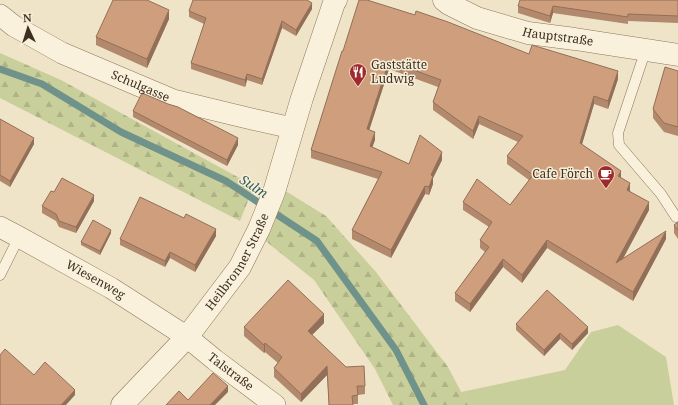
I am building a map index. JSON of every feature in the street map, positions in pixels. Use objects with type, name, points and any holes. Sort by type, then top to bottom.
[{"type":"street","name":"Heilbronner Straße","points":[[122,405],[188,337],[240,268],[259,229],[274,192],[292,128],[336,0]]},
{"type":"street","name":"Hauptstraße","points":[[444,0],[477,18],[528,33],[678,55]]},
{"type":"street","name":"Schulgasse","points":[[0,15],[14,26],[62,53],[173,100],[292,128]]},
{"type":"street","name":"Wiesenweg","points":[[0,227],[111,288],[188,337]]},
{"type":"street","name":"Talstraße","points":[[188,337],[275,405]]},
{"type":"lane","points":[[644,50],[642,61],[618,133],[619,145],[661,194],[676,217]]},
{"type":"lane","points":[[0,275],[19,237]]},
{"type":"green space","points":[[0,53],[61,80],[254,186],[240,221],[0,98]]},
{"type":"green space","points":[[284,190],[326,216],[376,272],[448,367],[468,405],[393,405],[375,369],[314,280],[263,239]]},
{"type":"green space","points":[[618,325],[666,357],[674,405],[468,405],[461,392],[565,370],[591,332]]},
{"type":"building","points":[[113,0],[147,0],[169,10],[147,59],[96,37]]},
{"type":"building","points":[[193,0],[307,0],[312,3],[296,30],[282,21],[262,79],[247,74],[245,80],[191,63],[206,18],[189,11]]},
{"type":"building","points":[[359,0],[367,0],[415,15],[416,11],[529,54],[532,45],[618,71],[608,101],[594,96],[580,143],[621,171],[618,176],[630,183],[627,190],[649,202],[616,263],[666,231],[633,292],[547,240],[522,275],[503,259],[470,304],[455,293],[489,247],[480,240],[492,222],[463,202],[477,179],[510,205],[533,175],[507,156],[523,136],[479,116],[473,131],[433,102],[441,80],[389,61],[367,129],[375,132],[370,146],[409,164],[420,135],[442,152],[431,175],[433,176],[429,187],[425,186],[391,250],[352,230],[382,172],[311,150]]},
{"type":"building","points":[[520,0],[678,0],[678,16],[628,14],[628,17],[553,6],[550,16],[518,6]]},
{"type":"building","points":[[665,67],[678,71],[678,127],[664,123],[653,109]]},
{"type":"building","points":[[142,93],[178,107],[238,138],[227,160],[133,111]]},
{"type":"building","points":[[0,119],[34,138],[10,181],[0,175]]},
{"type":"building","points":[[62,178],[94,195],[76,227],[59,221],[56,214],[42,206],[51,191],[54,192]]},
{"type":"building","points":[[140,197],[184,218],[186,214],[216,229],[195,265],[170,252],[165,261],[120,239]]},
{"type":"building","points":[[93,220],[111,230],[100,251],[81,242]]},
{"type":"building","points":[[678,222],[678,230],[674,225]]},
{"type":"building","points":[[288,280],[324,314],[308,331],[346,367],[364,366],[365,386],[357,386],[358,395],[352,396],[353,405],[329,405],[327,366],[301,394],[274,368],[282,357],[265,343],[264,345],[244,327]]},
{"type":"building","points":[[547,290],[588,327],[572,344],[560,333],[544,350],[516,324]]},
{"type":"building","points":[[5,349],[34,375],[45,362],[75,390],[61,405],[0,405],[0,355]]},
{"type":"building","points":[[213,373],[228,386],[210,405],[166,405],[179,391],[188,400]]},
{"type":"waterway","name":"Sulm","points":[[0,69],[42,84],[121,132],[226,181],[317,241],[396,350],[424,405]]},
{"type":"place","name":"Gaststätte Ludwig","points":[[358,87]]},
{"type":"place","name":"Cafe Förch","points":[[606,189]]}]
